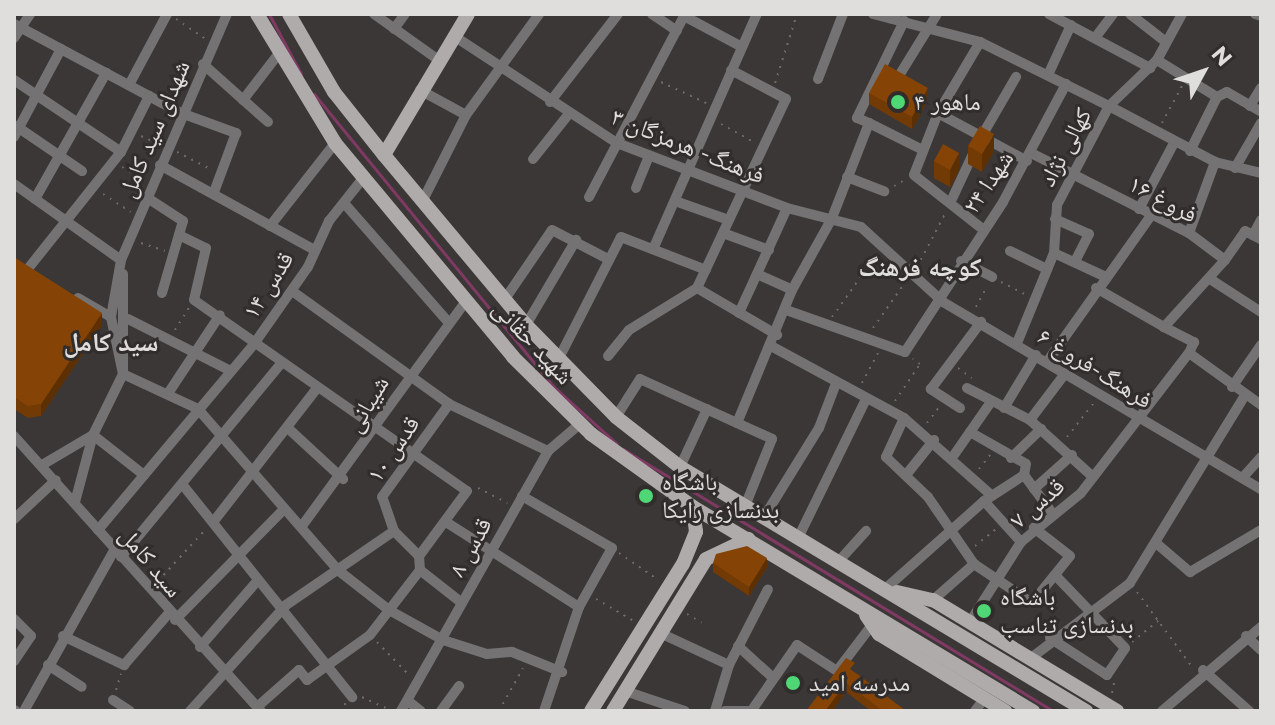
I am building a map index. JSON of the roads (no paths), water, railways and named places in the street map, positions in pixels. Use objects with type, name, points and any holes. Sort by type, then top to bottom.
[{"type":"main road","name":"شهید حقانی","points":[[257,14],[335,143],[466,301],[581,423],[693,507],[863,612],[980,705],[1005,711]]},
{"type":"main road","name":"شهید حقانی","points":[[289,14],[334,92],[384,155],[526,325],[616,417],[680,467],[1086,711]]},
{"type":"main road","points":[[384,155],[468,14]]},
{"type":"main road","points":[[591,711],[689,549],[697,521],[693,507]]},
{"type":"main road","points":[[613,711],[706,559],[748,539]]},
{"type":"main road","points":[[689,549],[706,559]]},
{"type":"main road","name":"شهید حقانی","points":[[885,589],[933,600],[1111,707]]},
{"type":"main road","points":[[876,624],[1033,711]]},
{"type":"street","points":[[14,38],[18,26],[30,14]]},
{"type":"street","points":[[129,85],[168,14]]},
{"type":"street","name":"شهدای سید کامل","points":[[123,374],[111,317],[121,260],[181,113],[227,14]]},
{"type":"street","points":[[374,14],[440,61]]},
{"type":"street","points":[[394,29],[405,14]]},
{"type":"street","points":[[423,200],[466,115],[497,66],[539,14]]},
{"type":"street","points":[[550,102],[618,14]]},
{"type":"street","points":[[652,14],[677,31]]},
{"type":"street","points":[[654,247],[675,201],[685,169],[757,14]]},
{"type":"street","points":[[818,79],[843,14]]},
{"type":"street","points":[[897,79],[937,14]]},
{"type":"street","points":[[1095,38],[1113,14]]},
{"type":"street","points":[[1130,14],[1166,42]]},
{"type":"street","points":[[1109,106],[1154,64],[1182,14]]},
{"type":"street","points":[[1255,14],[1261,16]]},
{"type":"street","points":[[589,197],[685,15],[742,47]]},
{"type":"street","points":[[879,15],[980,42],[1109,106],[1190,151],[1215,162],[1261,173]]},
{"type":"street","points":[[1053,15],[1095,38],[1186,78],[1217,97]]},
{"type":"street","points":[[904,21],[857,118],[923,150]]},
{"type":"street","points":[[1048,75],[1071,25]]},
{"type":"street","points":[[18,26],[181,113],[236,133],[214,192]]},
{"type":"street","name":"فرهنگ- هرمزگان ۳","points":[[454,36],[568,115],[617,143],[787,208],[832,218],[885,243],[913,273]]},
{"type":"street","points":[[980,42],[938,113],[914,175],[952,199],[980,227]]},
{"type":"street","points":[[61,49],[16,130],[82,171]]},
{"type":"street","points":[[243,100],[279,53]]},
{"type":"street","points":[[203,64],[268,122]]},
{"type":"street","points":[[608,356],[629,330],[697,288],[786,99],[731,70]]},
{"type":"street","points":[[35,199],[106,73]]},
{"type":"street","points":[[952,199],[981,137],[1016,77]]},
{"type":"street","points":[[14,80],[121,152]]},
{"type":"street","name":"شهدا ۲۴","points":[[789,311],[866,343],[905,352],[943,302],[980,227],[1003,202],[1066,84]]},
{"type":"street","points":[[1250,106],[1261,88]]},
{"type":"street","points":[[420,90],[466,115]]},
{"type":"street","points":[[1190,151],[1217,97],[1227,92],[1261,112]]},
{"type":"street","points":[[27,270],[62,218],[121,152],[149,96]]},
{"type":"street","name":"کهالی نژاد","points":[[1017,343],[1054,253],[1055,219],[1109,106]]},
{"type":"street","name":"فروغ ۱۶","points":[[938,113],[981,137],[1074,176],[1152,214],[1189,233],[1225,260]]},
{"type":"street","points":[[533,159],[568,115]]},
{"type":"street","points":[[737,423],[789,311],[792,290],[832,218],[869,123]]},
{"type":"street","points":[[1235,168],[1261,123]]},
{"type":"street","points":[[270,226],[335,143]]},
{"type":"street","points":[[1139,209],[1174,143]]},
{"type":"street","points":[[636,188],[649,155]]},
{"type":"street","points":[[1189,233],[1215,162]]},
{"type":"street","points":[[160,165],[311,248]]},
{"type":"street","name":"قدس ۱۴","points":[[98,530],[254,344],[292,291],[311,248],[364,177]]},
{"type":"street","points":[[847,177],[884,191]]},
{"type":"street","points":[[14,184],[121,260]]},
{"type":"street","points":[[146,197],[183,221],[162,293]]},
{"type":"street","points":[[675,201],[729,220]]},
{"type":"street","points":[[344,203],[448,322]]},
{"type":"street","points":[[739,313],[787,208]]},
{"type":"street","points":[[1047,362],[1096,288],[1152,214]]},
{"type":"street","points":[[1055,219],[1089,234],[1075,262]]},
{"type":"street","points":[[1164,327],[1210,279],[1245,231],[1257,237],[1261,220]]},
{"type":"street","points":[[505,299],[552,230],[608,259]]},
{"type":"street","points":[[723,233],[769,250]]},
{"type":"street","points":[[179,235],[206,248],[194,300],[220,315],[315,391],[414,451],[467,491],[419,556]]},
{"type":"street","points":[[558,360],[621,237],[654,247],[706,270]]},
{"type":"street","points":[[526,325],[576,240]]},
{"type":"street","points":[[1010,251],[1047,269]]},
{"type":"street","points":[[1054,253],[1106,277]]},
{"type":"street","name":"شهدای سید کامل","points":[[75,502],[93,435],[123,374],[128,319],[121,260]]},
{"type":"street","points":[[961,261],[992,277]]},
{"type":"street","points":[[14,262],[39,277]]},
{"type":"street","name":"فرهنگ-فروغ ۶","points":[[913,273],[943,302],[1017,343],[1138,420],[1245,475],[1261,489]]},
{"type":"street","points":[[759,275],[792,290]]},
{"type":"street","points":[[1210,279],[1261,312]]},
{"type":"street","points":[[697,288],[777,335]]},
{"type":"street","points":[[1096,288],[1194,342],[1189,353],[1261,405]]},
{"type":"street","points":[[63,290],[111,317]]},
{"type":"street","points":[[292,291],[449,404],[548,451]]},
{"type":"street","name":"شیبانی","points":[[302,526],[343,479],[378,428],[407,375],[466,301]]},
{"type":"street","points":[[169,392],[195,348],[220,315]]},
{"type":"street","points":[[128,319],[171,335],[231,371]]},
{"type":"street","points":[[960,408],[931,389],[981,322]]},
{"type":"street","points":[[771,346],[835,386],[890,409],[954,455],[974,476],[1003,525],[1021,542]]},
{"type":"street","points":[[1232,387],[1260,349]]},
{"type":"street","name":"قدس ۷","points":[[970,622],[1021,542],[1093,477],[1189,353]]},
{"type":"street","points":[[1004,408],[1036,355]]},
{"type":"street","points":[[24,711],[63,636],[118,553],[182,484],[280,365]]},
{"type":"street","points":[[123,374],[169,392],[198,409],[223,435],[252,476],[302,526],[339,571],[389,610],[443,640],[529,656],[562,672]]},
{"type":"street","points":[[1030,420],[1064,375]]},
{"type":"street","points":[[616,417],[640,379],[772,439],[745,506]]},
{"type":"street","points":[[764,517],[812,441],[835,386]]},
{"type":"street","points":[[967,388],[1030,420],[1061,444],[1093,477]]},
{"type":"street","points":[[214,521],[291,431],[315,391]]},
{"type":"street","points":[[1031,658],[1050,638],[1130,583],[1206,454],[1245,395]]},
{"type":"street","points":[[798,538],[861,397]]},
{"type":"street","points":[[954,455],[991,402]]},
{"type":"street","name":"قدس ۱۰","points":[[394,531],[382,497],[449,404]]},
{"type":"street","points":[[680,467],[707,409]]},
{"type":"street","points":[[904,418],[886,457],[906,475],[950,526],[964,553],[974,564],[1032,603],[1070,556],[1034,528]]},
{"type":"street","name":"قدس ۸","points":[[401,711],[548,451],[581,423]]},
{"type":"street","points":[[1011,458],[1041,429]]},
{"type":"street","points":[[291,431],[343,479]]},
{"type":"street","points":[[970,432],[1026,464],[1024,475],[1053,514]]},
{"type":"street","points":[[42,465],[93,435],[144,475]]},
{"type":"street","name":"سید کامل","points":[[14,436],[56,480],[172,617],[259,709]]},
{"type":"street","points":[[906,475],[934,440]]},
{"type":"street","points":[[1034,489],[1072,455]]},
{"type":"street","points":[[1245,475],[1261,457]]},
{"type":"street","points":[[885,589],[950,526],[1024,475]]},
{"type":"street","points":[[14,519],[56,480]]},
{"type":"street","points":[[182,484],[258,580],[286,605],[352,697]]},
{"type":"street","points":[[522,496],[612,548],[579,607],[562,672],[544,711]]},
{"type":"street","points":[[63,636],[124,665],[283,510]]},
{"type":"street","points":[[446,522],[488,556],[579,607]]},
{"type":"street","points":[[1156,543],[1190,572],[1261,530]]},
{"type":"street","points":[[190,711],[286,605],[394,531],[419,556],[420,570],[370,635],[332,668],[307,680],[299,670],[259,709]]},
{"type":"street","points":[[838,562],[866,531]]},
{"type":"street","points":[[933,600],[974,564]]},
{"type":"street","points":[[420,570],[462,603]]},
{"type":"street","points":[[1050,638],[1107,675],[1125,648],[1056,576]]},
{"type":"street","points":[[200,647],[258,580]]},
{"type":"street","points":[[715,711],[729,665],[768,589]]},
{"type":"street","points":[[14,619],[31,636],[14,661]]},
{"type":"street","points":[[824,689],[876,624]]},
{"type":"street","points":[[1162,711],[1200,672],[1261,627]]},
{"type":"street","points":[[660,633],[729,665]]},
{"type":"street","points":[[1246,636],[1261,650]]},
{"type":"street","points":[[725,711],[753,710],[771,676],[801,644],[837,671]]},
{"type":"street","points":[[738,646],[771,676]]},
{"type":"street","points":[[48,665],[82,687]]},
{"type":"street","points":[[1200,672],[1249,711]]},
{"type":"street","points":[[441,711],[459,686]]},
{"type":"street","points":[[625,691],[685,711]]},
{"type":"street","points":[[113,700],[130,711]]},
{"type":"street","points":[[408,701],[421,711]]},
{"type":"waterway","points":[[269,14],[301,74]]},
{"type":"waterway","points":[[314,94],[553,386],[617,444]]},
{"type":"waterway","points":[[623,449],[1053,711]]},
{"type":"place","name":"ماهور ۴","points":[[898,102]]},
{"type":"place","name":"باشگاه بدنسازی رایکا","points":[[646,496]]},
{"type":"place","name":"باشگاه بدنسازی تناسب","points":[[984,611]]},
{"type":"place","name":"مدرسه امید","points":[[793,683]]},
{"type":"district","name":"کوچه فرهنگ","points":[[920,268]]},
{"type":"district","name":"سید کامل","points":[[111,343]]}]
